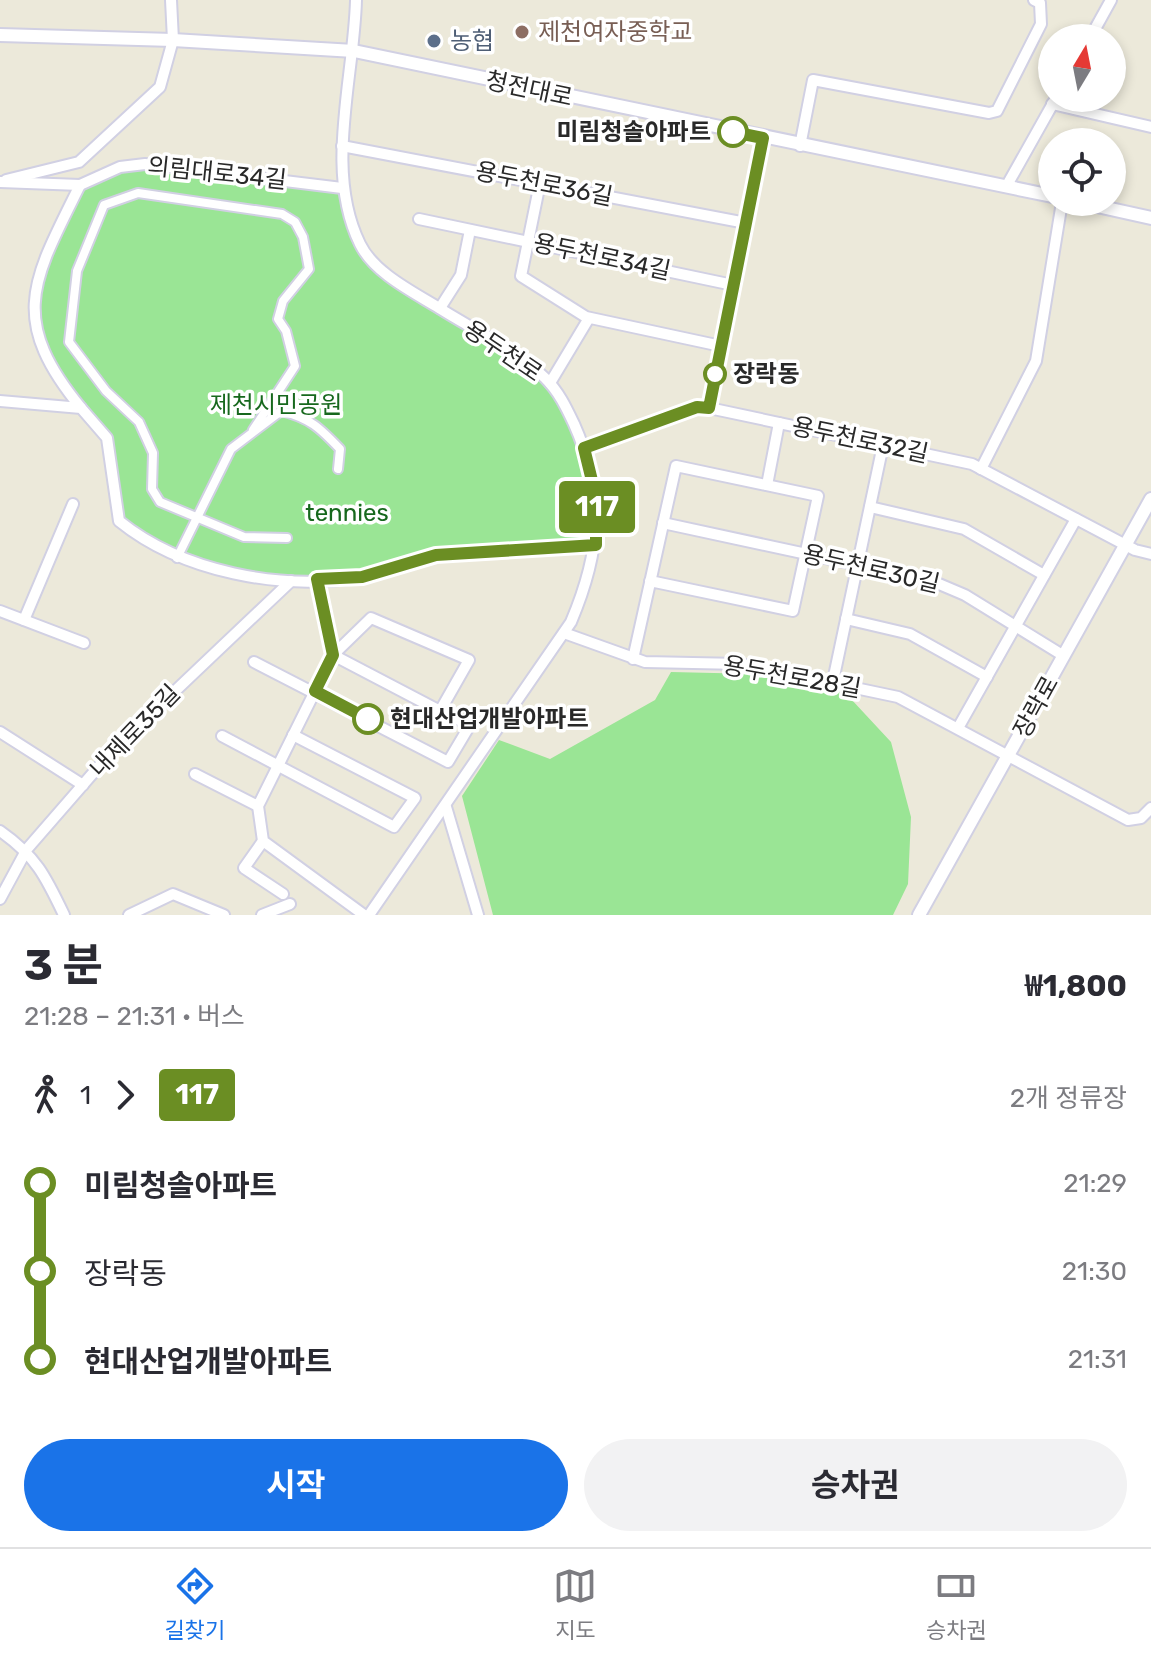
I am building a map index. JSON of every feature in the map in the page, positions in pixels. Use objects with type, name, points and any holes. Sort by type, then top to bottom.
[{"type":"street","points":[[0,182],[79,162],[160,87],[173,40],[171,0]]},
{"type":"street","name":"용두천로","points":[[356,0],[354,51],[342,146],[342,188],[361,247],[382,270],[550,383],[562,399],[584,448],[596,497],[596,545],[583,594],[564,633],[446,807],[366,915]]},
{"type":"street","points":[[800,146],[813,80],[962,109],[997,111],[1041,24],[1040,3],[1034,0]]},
{"type":"street","points":[[1098,24],[1111,0]]},
{"type":"street","name":"청전대로","points":[[0,35],[173,40],[354,51],[1038,193]]},
{"type":"street","points":[[1006,187],[1048,112]]},
{"type":"street","points":[[1095,112],[1151,127]]},
{"type":"street","points":[[709,408],[763,138]]},
{"type":"street","name":"용두천로36길","points":[[342,146],[746,223]]},
{"type":"street","name":"의림대로34길","points":[[0,182],[80,185],[120,167],[145,164],[342,188]]},
{"type":"street","points":[[540,183],[521,276],[589,318],[721,346]]},
{"type":"street","points":[[80,185],[40,272],[35,325],[42,354],[53,374],[107,438],[119,521],[177,558],[291,581],[362,577],[436,555],[596,545]]},
{"type":"street","points":[[253,430],[295,366],[286,331],[278,319],[283,301],[309,269],[303,237],[295,222],[264,210],[138,193],[104,205],[77,271],[69,342],[106,391],[139,422],[153,453],[152,489],[160,502],[244,537],[287,538]]},
{"type":"street","points":[[1126,212],[1151,218]]},
{"type":"street","points":[[981,469],[1036,361],[1060,216]]},
{"type":"street","name":"용두천로34길","points":[[419,219],[733,285]]},
{"type":"street","points":[[440,308],[461,275],[470,230]]},
{"type":"street","points":[[550,383],[589,318]]},
{"type":"street","points":[[0,401],[81,408]]},
{"type":"street","name":"용두천로32길","points":[[584,448],[697,407],[709,408],[981,469],[1124,544],[1151,554]]},
{"type":"street","points":[[177,558],[194,517],[231,449],[281,411],[306,417],[340,449],[338,469]]},
{"type":"street","points":[[767,485],[779,423]]},
{"type":"street","points":[[833,681],[883,445]]},
{"type":"street","points":[[633,659],[650,581],[676,466],[818,496],[793,611],[650,581]]},
{"type":"street","name":"장락로","points":[[919,915],[1151,499]]},
{"type":"street","points":[[24,620],[73,504]]},
{"type":"street","points":[[870,507],[964,529],[1044,575]]},
{"type":"street","points":[[958,728],[1076,519]]},
{"type":"street","name":"용두천로30길","points":[[663,523],[948,586],[1064,656]]},
{"type":"street","points":[[317,579],[333,655]]},
{"type":"street","name":"내제로35길","points":[[0,899],[27,849],[135,727],[291,581]]},
{"type":"street","points":[[0,611],[84,643]]},
{"type":"street","points":[[283,894],[244,868],[263,841],[258,806],[333,655],[371,618],[469,660],[440,711]]},
{"type":"street","points":[[846,619],[910,634],[987,677]]},
{"type":"street","name":"용두천로28길","points":[[564,633],[633,659],[653,663],[741,664],[898,697],[1128,820],[1141,818],[1151,808]]},
{"type":"street","points":[[254,662],[448,762],[470,725],[333,655]]},
{"type":"street","points":[[0,732],[83,785]]},
{"type":"street","points":[[222,736],[394,827],[415,798],[293,735]]},
{"type":"street","points":[[195,774],[258,806]]},
{"type":"street","points":[[446,807],[478,915]]},
{"type":"street","points":[[0,831],[27,849],[44,873],[64,915]]},
{"type":"street","points":[[263,841],[366,915]]},
{"type":"street","points":[[129,915],[173,894],[224,915]]},
{"type":"street","points":[[262,915],[290,904]]},
{"type":"green space","name":"제천시민공원","points":[[145,168],[338,192],[352,232],[385,276],[413,299],[526,368],[552,391],[581,450],[591,497],[592,542],[439,555],[363,577],[299,582],[267,579],[205,563],[176,550],[122,516],[111,439],[97,417],[60,376],[47,353],[41,329],[40,305],[52,256],[84,187],[121,172]]},
{"type":"green space","points":[[671,672],[757,674],[838,685],[891,742],[911,817],[908,884],[893,915],[493,915],[462,796],[499,740],[550,759],[655,700]]},
{"type":"bus line","name":"117","points":[[368,719],[315,691],[333,655],[317,579],[362,577],[436,555],[596,545],[598,510],[584,448],[697,407],[709,408],[763,138],[733,132]]},
{"type":"place","name":"제천여자중학교","points":[[522,32]]},
{"type":"place","name":"농협","points":[[434,41]]},
{"type":"place","name":"미림청솔아파트","points":[[733,132]]},
{"type":"place","name":"장락동","points":[[715,374]]},
{"type":"place","name":"현대산업개발아파트","points":[[368,719]]},
{"type":"park label","name":"tennies","points":[[347,513]]}]
